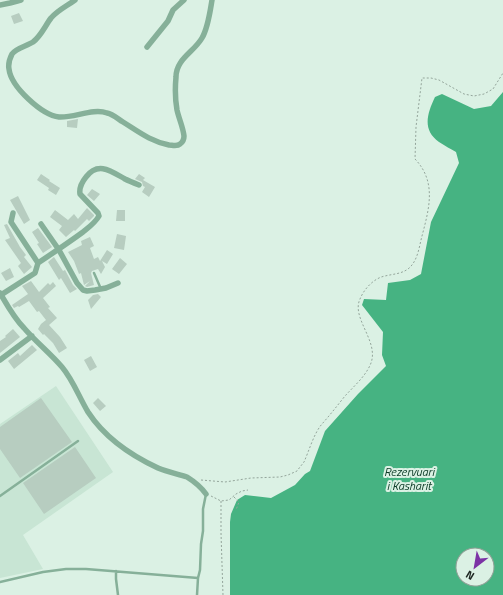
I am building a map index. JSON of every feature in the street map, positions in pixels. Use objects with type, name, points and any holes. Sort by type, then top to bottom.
[{"type":"street","points":[[0,4],[10,4],[21,0]]},
{"type":"street","points":[[76,0],[50,18],[37,38],[13,52],[9,68],[10,74],[16,86],[38,106],[50,114],[61,117],[89,112],[108,113],[145,137],[160,143],[177,146],[182,143],[184,134],[177,111],[175,79],[176,70],[180,62],[193,51],[206,32],[212,0]]},
{"type":"street","points":[[147,47],[168,21],[173,10],[184,0]]},
{"type":"street","points":[[139,185],[106,169],[99,168],[92,171],[83,182],[80,188],[80,194],[99,216],[95,222],[59,250],[38,263],[35,273],[1,294],[15,317],[64,369],[96,424],[106,435],[136,456],[159,468],[191,479],[203,489],[206,494]]},
{"type":"street","points":[[13,213],[12,222],[38,263]]},
{"type":"street","points":[[41,224],[59,250],[83,290],[87,291],[101,289],[118,283]]},
{"type":"street","points":[[0,360],[32,336]]},
{"type":"lane","points":[[94,273],[101,289]]},
{"type":"lane","points":[[0,496],[78,441]]},
{"type":"lane","points":[[197,595],[203,531],[203,509],[206,494]]},
{"type":"lane","points":[[0,582],[66,568],[198,578]]},
{"type":"lane","points":[[116,571],[118,595]]},
{"type":"path","points":[[198,480],[225,482],[251,478],[280,477],[297,471],[304,462],[321,425],[359,381],[371,364],[372,347],[358,311],[359,300],[365,290],[376,279],[408,269],[414,262],[417,254],[428,214],[429,203],[428,183],[426,176],[415,159],[416,128],[422,78],[439,80],[464,94],[474,96],[484,94],[493,89],[503,73]]},
{"type":"path","points":[[206,494],[221,501],[229,500],[242,491],[248,490]]},
{"type":"path","points":[[233,496],[239,502],[236,510]]},
{"type":"path","points":[[221,501],[223,595]]},
{"type":"shaded area","points":[[56,386],[113,472],[23,535],[43,569],[0,578],[0,424]]},
{"type":"water","name":"Rezervuari i Kasharit","points":[[503,92],[503,595],[230,595],[230,522],[231,514],[237,500],[245,495],[271,498],[295,485],[305,474],[310,471],[325,431],[358,394],[386,366],[382,355],[383,332],[362,305],[364,299],[386,300],[388,283],[410,280],[421,274],[431,222],[459,163],[456,152],[439,142],[430,132],[428,127],[428,116],[435,97],[442,94],[474,109],[491,106]]},
{"type":"building","points":[[19,13],[23,21],[14,24],[11,16]]},
{"type":"building","points":[[78,119],[77,128],[67,127],[67,121]]},
{"type":"building","points":[[41,174],[60,188],[56,195],[37,180]]},
{"type":"building","points":[[139,174],[145,178],[143,180],[155,187],[149,197],[142,192],[145,187],[143,186],[142,182],[135,179]]},
{"type":"building","points":[[92,189],[100,194],[94,201],[87,195]]},
{"type":"building","points":[[18,196],[30,220],[24,224],[10,200]]},
{"type":"building","points":[[87,208],[94,216],[89,221],[87,219],[75,231],[74,230],[66,237],[59,230],[62,226],[50,217],[55,210],[68,220],[74,214],[78,219]]},
{"type":"building","points":[[117,210],[125,210],[125,221],[116,221]]},
{"type":"building","points":[[7,224],[26,255],[24,257],[32,267],[24,274],[18,266],[21,263],[5,240],[10,238],[4,225]]},
{"type":"building","points":[[38,228],[52,247],[43,253],[32,232]]},
{"type":"building","points":[[117,234],[126,236],[124,250],[114,248]]},
{"type":"building","points":[[90,237],[94,246],[90,248],[94,259],[98,257],[100,261],[107,250],[113,254],[107,264],[102,261],[105,267],[101,274],[98,269],[92,271],[91,273],[94,285],[87,287],[85,286],[90,281],[84,285],[81,273],[79,274],[74,261],[68,252],[82,245],[81,241]]},
{"type":"building","points":[[54,257],[63,271],[65,270],[73,285],[77,289],[70,293],[61,278],[59,280],[48,262]]},
{"type":"building","points":[[120,258],[127,264],[119,274],[112,269]]},
{"type":"building","points":[[10,268],[14,277],[6,281],[1,273]]},
{"type":"building","points":[[31,281],[39,292],[48,283],[50,285],[53,282],[56,286],[43,298],[50,307],[48,308],[57,318],[49,325],[60,337],[67,348],[59,353],[53,343],[38,329],[46,320],[39,311],[37,312],[29,301],[19,307],[14,308],[12,305],[28,294],[22,286]]},
{"type":"building","points":[[98,294],[101,297],[91,309],[88,300],[93,295]]},
{"type":"building","points":[[13,329],[20,337],[0,353],[0,341]]},
{"type":"building","points":[[32,345],[37,350],[14,369],[8,361],[18,353],[20,356]]},
{"type":"building","points":[[91,356],[97,367],[90,371],[84,360]]},
{"type":"building","points":[[41,398],[72,442],[20,478],[0,449],[0,427]]},
{"type":"building","points":[[98,398],[106,406],[100,411],[93,403]]},
{"type":"building","points":[[75,447],[96,478],[44,514],[23,483]]}]
